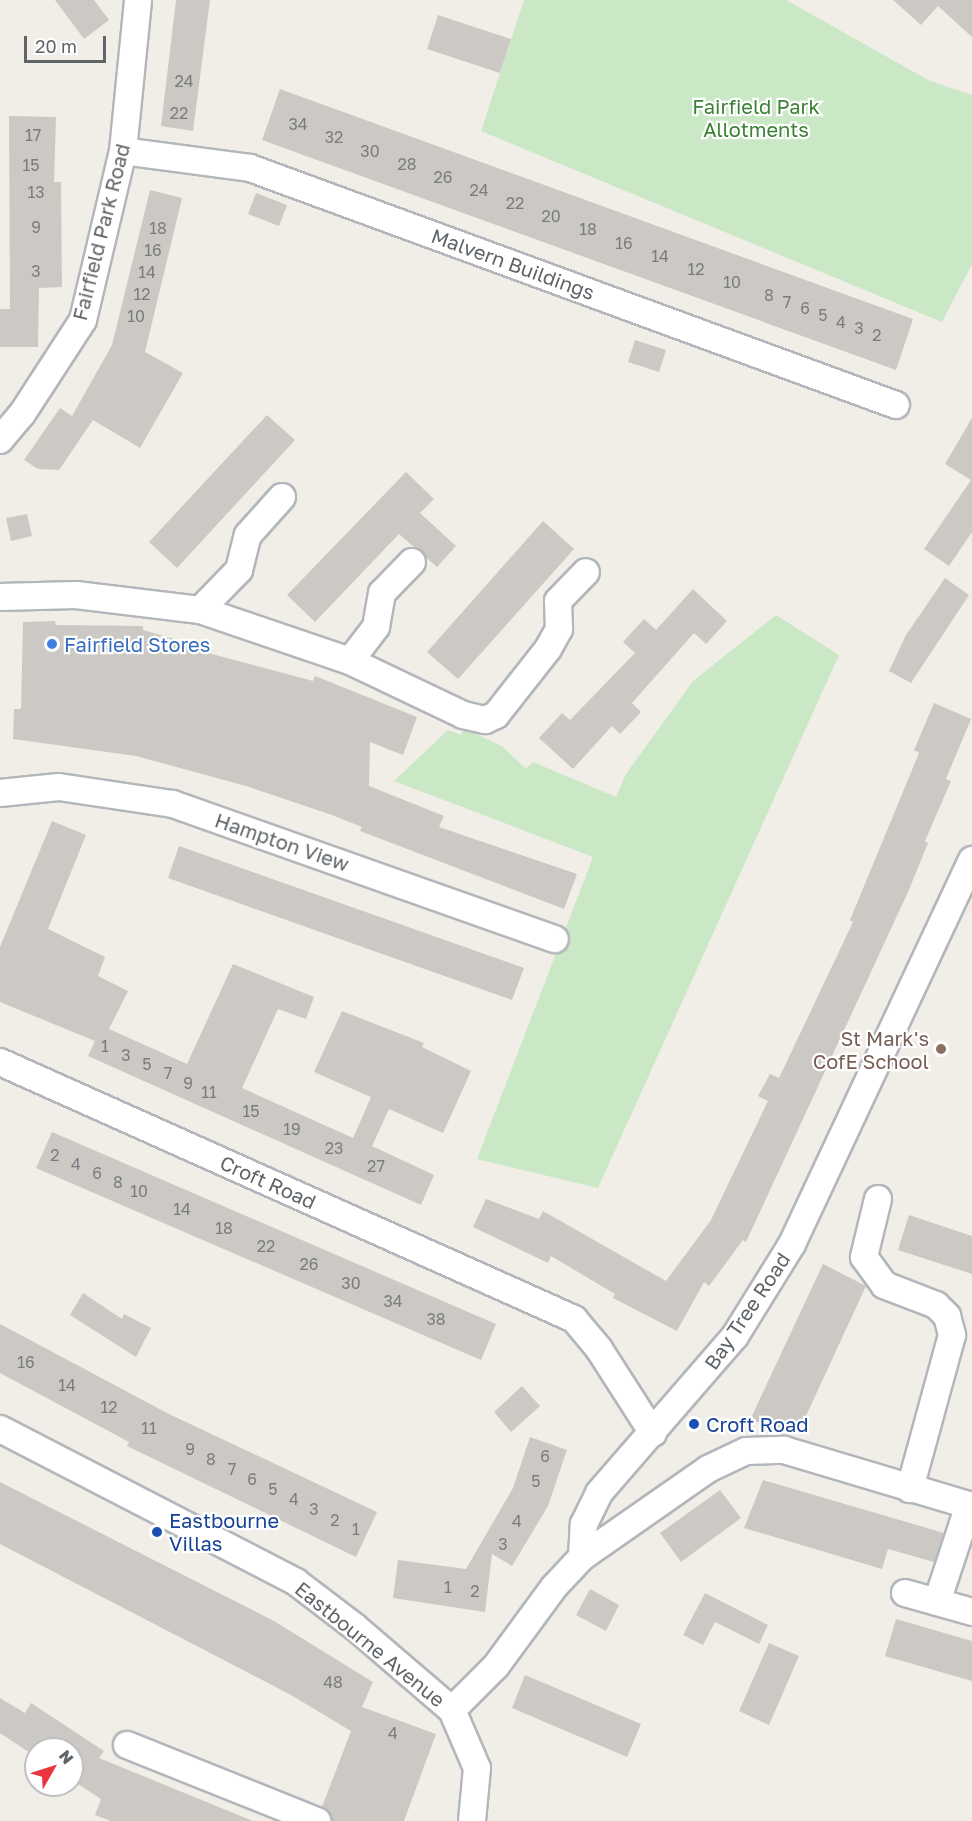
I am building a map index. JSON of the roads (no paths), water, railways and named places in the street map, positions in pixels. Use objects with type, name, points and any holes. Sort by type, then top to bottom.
[{"type":"street","name":"Fairfield Park Road","points":[[0,440],[22,414],[83,320],[123,151],[138,0]]},
{"type":"street","name":"Malvern Buildings","points":[[123,151],[250,168],[896,405]]},
{"type":"street","points":[[200,610],[239,570],[248,535],[282,497]]},
{"type":"street","points":[[350,661],[376,627],[382,592],[412,562]]},
{"type":"street","points":[[0,597],[76,595],[200,610],[350,661],[463,715],[485,720],[496,715],[549,649],[559,629],[558,601],[586,572]]},
{"type":"street","name":"Hampton View","points":[[0,793],[27,788],[79,789],[173,804],[555,939]]},
{"type":"street","name":"Bay Tree Road","points":[[582,1557],[584,1524],[599,1493],[735,1336],[792,1244],[972,860]]},
{"type":"street","name":"Croft Road","points":[[0,1062],[574,1319],[599,1349],[653,1433]]},
{"type":"street","points":[[878,1199],[864,1257],[884,1285],[936,1305],[946,1316],[952,1335],[910,1489]]},
{"type":"street","name":"Eastbourne Avenue","points":[[0,1429],[296,1582],[452,1710]]},
{"type":"street","points":[[472,1821],[477,1768],[452,1710],[496,1666],[554,1587],[582,1557],[708,1469],[746,1451],[784,1450],[970,1506],[938,1602]]},
{"type":"street","points":[[905,1593],[972,1612]]},
{"type":"street","points":[[127,1745],[317,1821]]},
{"type":"place","name":"Fairfield Stores","points":[[52,644]]},
{"type":"place","name":"St Mark's CofE School","points":[[941,1049]]},
{"type":"place","name":"Croft Road","points":[[694,1424]]},
{"type":"place","name":"Eastbourne Villas","points":[[157,1532]]},
{"type":"park label","name":"Fairfield Park Allotments","points":[[756,118]]}]
